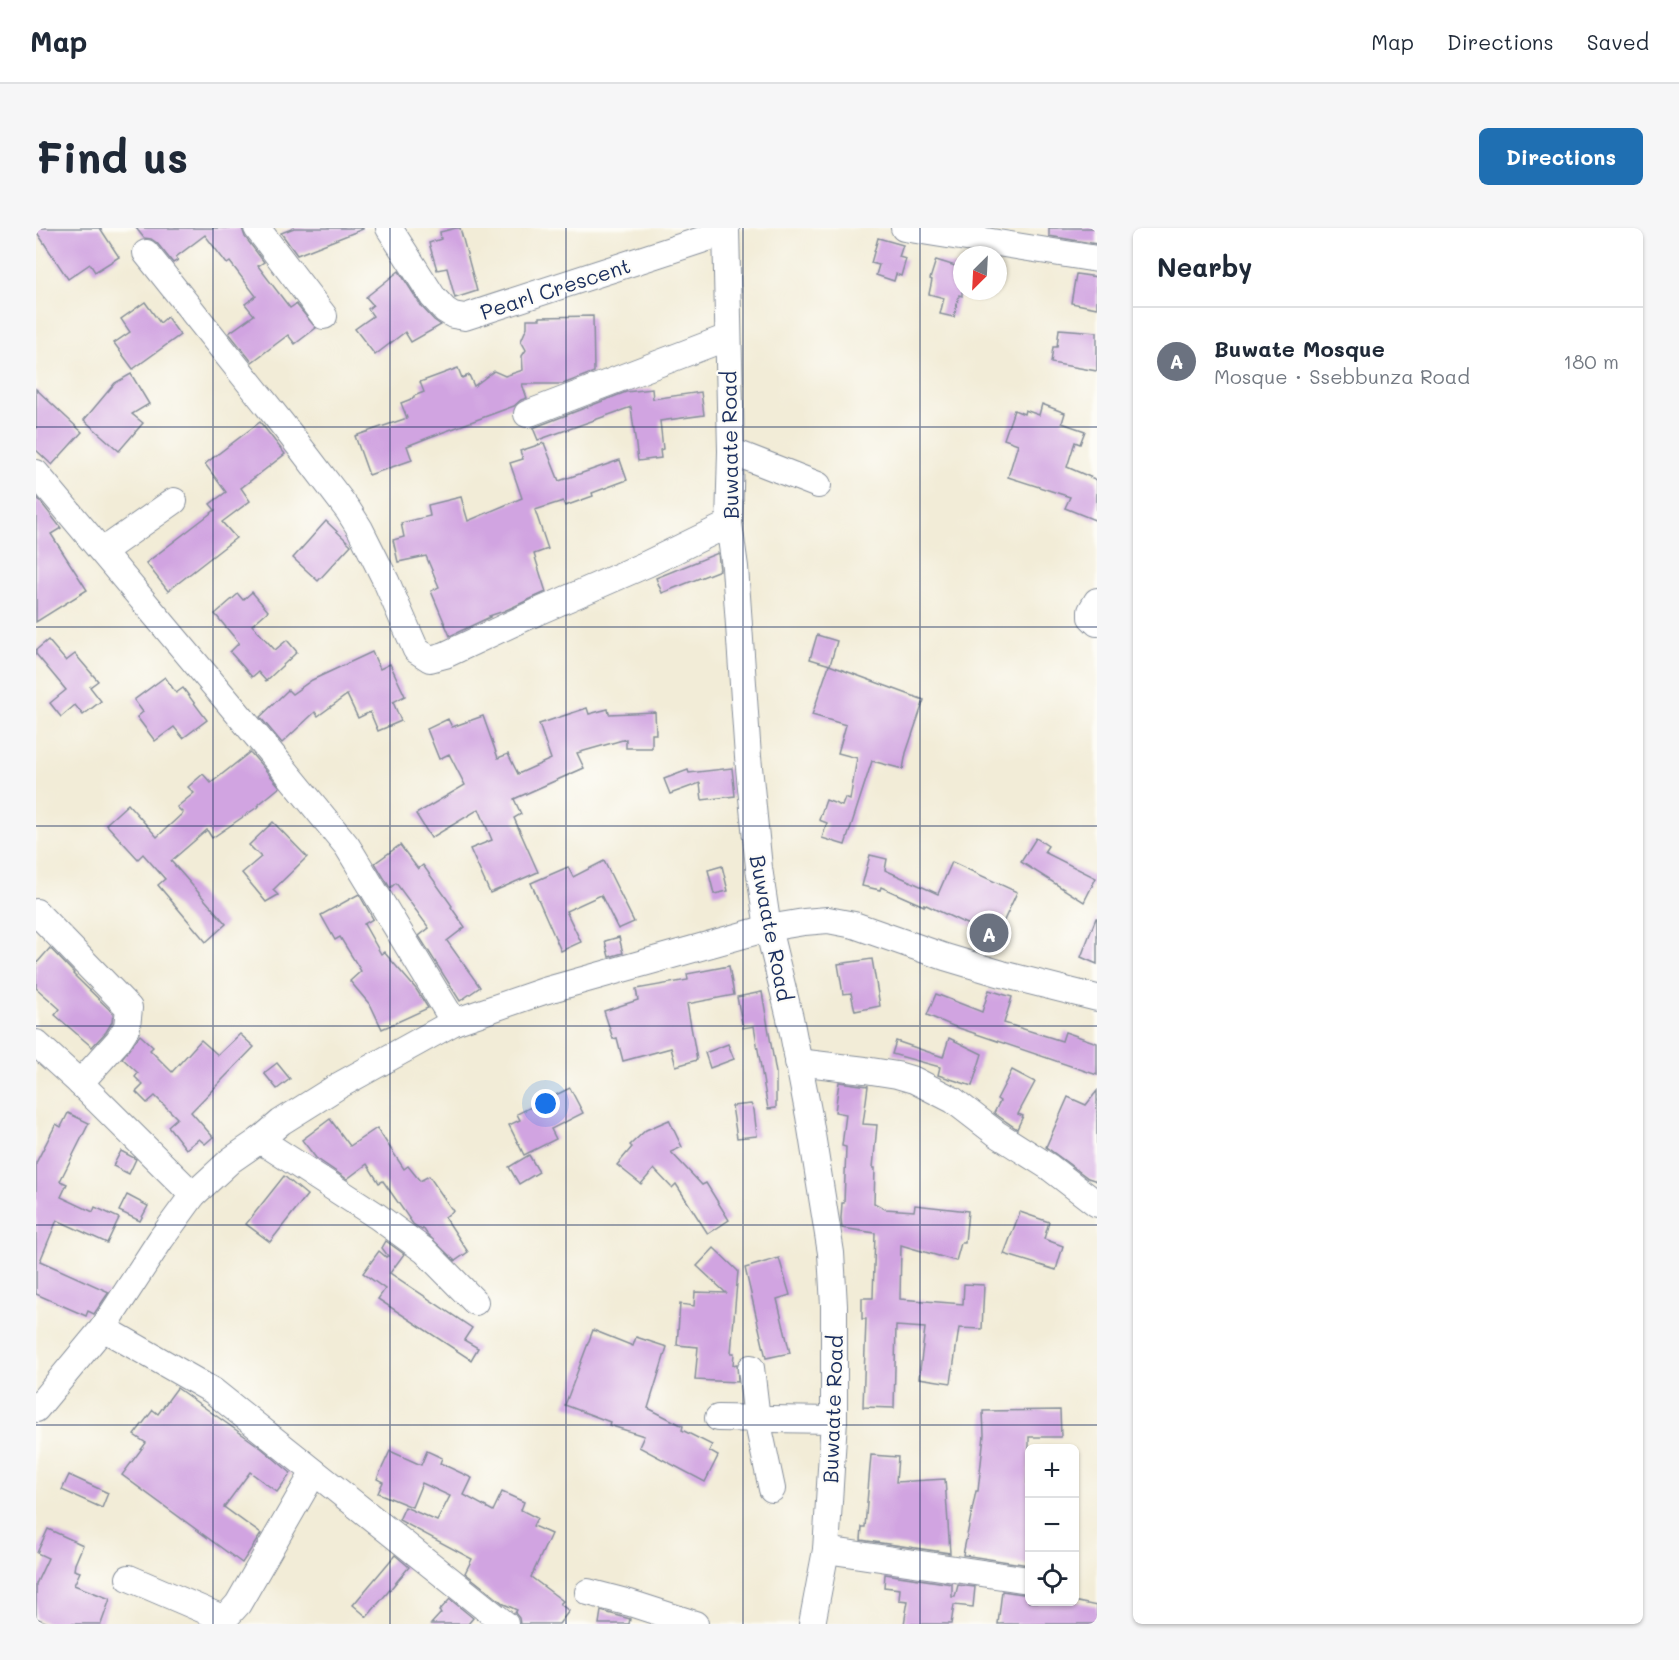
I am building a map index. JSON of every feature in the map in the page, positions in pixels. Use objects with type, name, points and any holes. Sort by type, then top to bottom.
[{"type":"street","points":[[257,228],[324,316]]},
{"type":"street","name":"Pearl Crescent","points":[[389,228],[433,297],[453,315],[465,316],[726,230]]},
{"type":"street","points":[[904,228],[1097,259]]},
{"type":"street","name":"Buwaate Road","points":[[726,230],[731,450],[729,524],[735,567],[748,757],[759,868],[768,928],[790,1018],[809,1116],[831,1253],[834,1306],[834,1420],[826,1550],[812,1624]]},
{"type":"street","points":[[146,253],[348,510],[386,581],[416,650],[421,655],[430,659],[445,655],[647,564],[729,524]]},
{"type":"street","points":[[527,414],[728,337]]},
{"type":"street","points":[[731,450],[818,485]]},
{"type":"street","points":[[36,473],[347,846],[454,1022]]},
{"type":"street","points":[[103,551],[174,501]]},
{"type":"street","points":[[1097,601],[1091,611],[1091,617],[1097,623]]},
{"type":"street","points":[[36,912],[129,1008],[127,1027],[118,1041],[80,1083]]},
{"type":"street","points":[[36,1409],[103,1328],[160,1239],[193,1195],[231,1160],[281,1122],[340,1085],[454,1022],[544,991],[768,928],[804,921],[828,920],[855,925],[945,957],[1002,974],[1097,998]]},
{"type":"street","points":[[36,1043],[80,1083],[193,1195]]},
{"type":"street","points":[[798,1062],[865,1070],[914,1080],[953,1100],[997,1134],[1049,1167],[1097,1204]]},
{"type":"street","points":[[260,1140],[377,1216],[425,1251],[475,1302]]},
{"type":"street","points":[[103,1328],[213,1391],[505,1624]]},
{"type":"street","points":[[751,1368],[757,1419],[772,1489]]},
{"type":"street","points":[[718,1418],[834,1420]]},
{"type":"street","points":[[129,1578],[220,1617],[229,1614],[238,1604],[314,1472]]},
{"type":"street","points":[[826,1550],[1025,1579]]},
{"type":"street","points":[[588,1592],[695,1624]]},
{"type":"building","points":[[36,228],[100,228],[119,257],[95,272],[90,264],[68,279]]},
{"type":"building","points":[[136,228],[242,228],[245,237],[264,262],[258,266],[290,308],[296,304],[316,328],[295,344],[288,335],[252,362],[229,333],[254,315],[245,304],[256,296],[230,262],[227,264],[205,235],[176,257],[178,260],[173,263],[157,243],[144,238]]},
{"type":"building","points":[[294,228],[363,229],[297,255],[281,233]]},
{"type":"building","points":[[460,228],[477,291],[455,298],[447,268],[437,270],[429,243],[441,239],[440,232]]},
{"type":"building","points":[[1049,228],[1097,228],[1097,244],[1049,236]]},
{"type":"building","points":[[878,238],[903,245],[899,257],[906,259],[901,276],[896,274],[894,281],[876,275],[879,265],[871,263]]},
{"type":"building","points":[[936,260],[953,265],[953,300],[958,300],[954,317],[940,314],[944,298],[929,294],[932,280],[930,279]]},
{"type":"building","points":[[399,271],[422,307],[441,325],[411,342],[405,332],[375,355],[355,329],[373,316],[368,309],[373,305],[366,297]]},
{"type":"building","points":[[1076,274],[1097,277],[1097,308],[1071,303]]},
{"type":"building","points":[[145,302],[160,323],[167,317],[180,335],[133,369],[114,343],[130,332],[121,319]]},
{"type":"building","points":[[593,316],[594,372],[563,384],[522,384],[527,398],[514,406],[407,446],[412,460],[369,475],[355,436],[407,418],[401,403],[424,392],[420,382],[458,368],[462,378],[469,375],[474,386],[494,371],[505,376],[523,370],[522,356],[526,350],[521,341],[527,327],[527,319]]},
{"type":"building","points":[[1059,329],[1097,332],[1097,371],[1051,363],[1053,347],[1057,347]]},
{"type":"building","points":[[131,374],[149,404],[132,414],[143,423],[119,451],[84,420],[115,383]]},
{"type":"building","points":[[36,389],[82,432],[52,465],[36,450]]},
{"type":"building","points":[[652,389],[653,399],[701,392],[704,415],[660,421],[663,449],[660,450],[661,458],[638,461],[631,407],[538,440],[533,428],[626,392]]},
{"type":"building","points":[[1042,404],[1065,413],[1062,423],[1085,431],[1080,444],[1075,442],[1067,467],[1097,480],[1097,521],[1065,508],[1070,497],[1008,477],[1018,444],[1004,439],[1014,410],[1024,414],[1025,410],[1039,415]]},
{"type":"building","points":[[260,422],[285,454],[241,488],[250,501],[222,522],[236,538],[168,591],[146,563],[215,510],[210,504],[226,492],[205,464]]},
{"type":"building","points":[[544,443],[559,481],[620,460],[627,480],[565,506],[563,501],[535,510],[548,549],[534,554],[546,592],[489,616],[450,636],[431,591],[439,587],[426,556],[398,562],[393,540],[404,537],[401,523],[430,516],[428,505],[461,497],[468,521],[522,498],[510,463],[523,459],[520,451]]},
{"type":"building","points":[[36,496],[61,528],[51,534],[87,590],[36,622]]},
{"type":"building","points":[[326,521],[351,545],[318,581],[293,558]]},
{"type":"building","points":[[718,553],[720,570],[662,593],[656,578]]},
{"type":"building","points":[[252,592],[268,611],[252,625],[275,650],[287,640],[297,652],[266,681],[258,672],[252,677],[230,652],[239,643],[215,614],[238,594],[243,600]]},
{"type":"building","points":[[817,635],[837,641],[830,665],[810,659]]},
{"type":"building","points":[[48,640],[66,661],[75,654],[98,681],[90,687],[101,701],[83,715],[75,705],[61,717],[50,703],[66,690],[36,654],[36,650]]},
{"type":"building","points":[[372,652],[380,669],[390,664],[405,696],[393,702],[401,721],[378,731],[370,712],[358,718],[347,695],[318,716],[315,712],[282,743],[260,717],[288,690],[292,694],[312,680]]},
{"type":"building","points":[[829,665],[924,700],[903,769],[872,761],[845,845],[822,838],[827,823],[819,820],[826,800],[842,806],[845,798],[850,800],[857,758],[838,753],[846,725],[812,715]]},
{"type":"building","points":[[165,677],[176,693],[183,688],[207,720],[183,738],[174,727],[155,741],[137,717],[143,712],[134,700]]},
{"type":"building","points":[[587,708],[589,714],[608,709],[609,714],[655,712],[656,734],[652,734],[652,748],[626,748],[626,739],[577,753],[584,768],[514,799],[521,814],[514,818],[538,872],[490,893],[470,849],[492,840],[479,809],[431,838],[416,814],[465,785],[449,754],[439,759],[427,729],[448,719],[452,727],[483,716],[498,758],[508,754],[518,774],[551,759],[539,724]]},
{"type":"building","points":[[250,752],[280,787],[259,806],[212,838],[207,830],[171,861],[226,924],[206,942],[158,885],[165,879],[143,854],[138,859],[106,824],[128,804],[157,837],[183,813],[177,807],[194,793],[188,787],[203,774],[211,783]]},
{"type":"building","points":[[732,768],[735,796],[702,800],[700,783],[670,794],[664,779],[688,770],[689,773]]},
{"type":"building","points":[[273,822],[307,857],[273,890],[278,895],[266,902],[242,873],[261,857],[249,845]]},
{"type":"building","points":[[1036,838],[1048,846],[1044,852],[1096,878],[1084,902],[1021,862]]},
{"type":"building","points":[[400,845],[418,869],[423,865],[465,927],[447,941],[480,987],[460,1001],[419,936],[429,928],[396,883],[390,888],[375,863]]},
{"type":"building","points":[[870,855],[887,859],[885,870],[938,894],[952,862],[1017,892],[996,938],[924,904],[924,906],[881,887],[880,890],[862,886]]},
{"type":"building","points":[[604,861],[634,922],[618,929],[601,895],[566,911],[581,942],[561,951],[531,883],[568,867],[573,877]]},
{"type":"building","points":[[722,866],[728,891],[714,894],[708,870]]},
{"type":"building","points":[[359,894],[373,919],[364,924],[381,954],[384,952],[416,989],[428,1008],[382,1029],[371,1006],[350,981],[361,971],[340,937],[335,940],[321,915]]},
{"type":"building","points":[[1097,918],[1097,964],[1081,957]]},
{"type":"building","points":[[619,937],[623,953],[609,957],[605,941]]},
{"type":"building","points":[[50,948],[113,1013],[112,1022],[106,1032],[92,1047],[55,1015],[60,1009],[36,988],[36,964]]},
{"type":"building","points":[[872,959],[880,1006],[855,1011],[851,993],[843,994],[838,964]]},
{"type":"building","points":[[729,966],[734,995],[687,1004],[697,1060],[676,1066],[671,1048],[623,1061],[617,1038],[613,1039],[604,1011],[638,1000],[636,989],[688,980],[687,974]]},
{"type":"building","points":[[989,990],[1012,997],[1004,1023],[1062,1041],[1065,1032],[1097,1043],[1097,1075],[927,1015],[936,994],[982,1012]]},
{"type":"building","points":[[762,992],[776,1073],[776,1108],[768,1109],[754,1026],[743,1028],[737,997]]},
{"type":"building","points":[[240,1034],[254,1047],[191,1112],[213,1137],[205,1144],[199,1139],[186,1149],[168,1126],[177,1118],[155,1096],[147,1103],[136,1092],[143,1085],[135,1077],[138,1073],[122,1058],[140,1035],[153,1047],[150,1050],[172,1072],[201,1040],[218,1055]]},
{"type":"building","points":[[949,1038],[982,1054],[972,1086],[938,1075],[940,1067],[892,1054],[896,1041],[943,1057]]},
{"type":"building","points":[[728,1044],[734,1059],[710,1068],[705,1053]]},
{"type":"building","points":[[277,1063],[290,1079],[277,1089],[264,1073]]},
{"type":"building","points":[[1012,1070],[1035,1082],[1018,1114],[1023,1116],[1017,1129],[994,1113],[1000,1101],[997,1099]]},
{"type":"building","points":[[839,1082],[868,1086],[863,1124],[877,1125],[873,1168],[875,1168],[874,1203],[885,1209],[914,1211],[915,1205],[968,1211],[965,1243],[961,1243],[956,1261],[901,1245],[900,1299],[963,1304],[964,1284],[984,1285],[982,1329],[959,1328],[951,1383],[919,1378],[925,1328],[896,1326],[894,1408],[863,1407],[866,1319],[862,1319],[862,1298],[873,1298],[875,1233],[842,1228],[846,1147],[842,1146],[846,1114],[835,1112]]},
{"type":"building","points":[[570,1088],[583,1113],[551,1129],[556,1139],[524,1155],[509,1125],[520,1120],[517,1114]]},
{"type":"building","points":[[1097,1091],[1097,1181],[1088,1178],[1046,1147],[1068,1097],[1086,1105]]},
{"type":"building","points":[[751,1104],[754,1110],[757,1136],[737,1138],[732,1106]]},
{"type":"building","points":[[68,1113],[89,1123],[60,1181],[67,1184],[61,1197],[93,1212],[95,1207],[119,1218],[107,1243],[57,1220],[40,1261],[109,1292],[94,1314],[88,1311],[86,1316],[36,1294],[36,1163],[56,1124],[61,1127]]},
{"type":"building","points":[[330,1119],[350,1146],[377,1128],[404,1169],[408,1166],[420,1181],[429,1176],[453,1211],[445,1217],[468,1252],[455,1261],[423,1228],[422,1230],[413,1224],[383,1181],[379,1183],[367,1164],[347,1179],[316,1158],[302,1140]]},
{"type":"building","points":[[669,1120],[682,1147],[671,1152],[702,1185],[706,1183],[729,1220],[708,1234],[676,1184],[672,1188],[654,1169],[641,1184],[617,1165],[632,1147],[630,1145],[646,1130]]},
{"type":"building","points":[[121,1151],[136,1159],[129,1174],[113,1166]]},
{"type":"building","points":[[529,1155],[539,1172],[519,1184],[509,1167]]},
{"type":"building","points":[[284,1176],[307,1195],[270,1242],[246,1224]]},
{"type":"building","points":[[127,1195],[148,1206],[140,1221],[119,1211]]},
{"type":"building","points":[[1020,1212],[1049,1222],[1044,1239],[1063,1246],[1056,1270],[1004,1254]]},
{"type":"building","points":[[386,1241],[404,1254],[390,1273],[472,1328],[464,1340],[478,1348],[471,1360],[378,1299],[385,1289],[363,1273],[379,1251],[386,1257],[388,1256],[382,1248]]},
{"type":"building","points":[[714,1248],[738,1271],[731,1353],[734,1353],[733,1365],[737,1364],[738,1382],[695,1380],[698,1347],[677,1345],[680,1304],[694,1306],[695,1292],[726,1293],[697,1266]]},
{"type":"building","points":[[779,1258],[790,1295],[777,1299],[790,1353],[766,1358],[745,1268]]},
{"type":"building","points":[[593,1330],[633,1346],[636,1337],[667,1347],[648,1408],[683,1426],[682,1430],[712,1445],[709,1451],[718,1456],[705,1482],[639,1447],[644,1436],[609,1425],[610,1422],[565,1405]]},
{"type":"building","points":[[177,1388],[260,1447],[291,1473],[277,1492],[250,1472],[224,1507],[261,1534],[242,1563],[122,1475],[146,1443],[134,1435],[153,1410],[158,1414]]},
{"type":"building","points":[[1060,1410],[1061,1437],[1029,1437],[1029,1444],[1025,1444],[1025,1564],[963,1555],[976,1491],[978,1491],[984,1435],[983,1411]]},
{"type":"building","points":[[390,1451],[421,1465],[427,1451],[442,1458],[440,1463],[472,1478],[464,1495],[493,1511],[502,1492],[524,1502],[521,1510],[537,1518],[533,1526],[551,1534],[531,1577],[563,1601],[560,1604],[569,1611],[559,1624],[520,1624],[515,1613],[517,1610],[504,1604],[465,1573],[472,1559],[399,1520],[405,1507],[437,1521],[450,1496],[422,1483],[412,1507],[378,1493],[383,1482],[377,1479]]},
{"type":"building","points":[[871,1455],[898,1457],[896,1482],[945,1479],[950,1553],[861,1540],[862,1527],[865,1527]]},
{"type":"building","points":[[69,1475],[108,1493],[102,1508],[62,1490]]},
{"type":"building","points":[[48,1529],[83,1545],[75,1564],[74,1570],[80,1572],[74,1585],[110,1599],[101,1624],[50,1624],[36,1618],[36,1584],[48,1558],[37,1553]]},
{"type":"building","points":[[395,1555],[409,1567],[367,1617],[353,1605]]},
{"type":"building","points":[[885,1574],[952,1584],[952,1597],[955,1597],[958,1585],[975,1587],[973,1607],[954,1605],[951,1624],[904,1624],[908,1601],[899,1600],[900,1589],[884,1587]]},
{"type":"building","points":[[1002,1591],[1025,1594],[1025,1606],[1079,1606],[1079,1602],[1097,1606],[1097,1624],[998,1624]]},
{"type":"building","points":[[450,1599],[473,1618],[468,1624],[431,1624],[441,1613],[439,1611]]},
{"type":"building","points":[[601,1611],[630,1619],[629,1624],[599,1624]]},
{"type":"place","name":"Buwate Mosque","points":[[989,933]]}]
